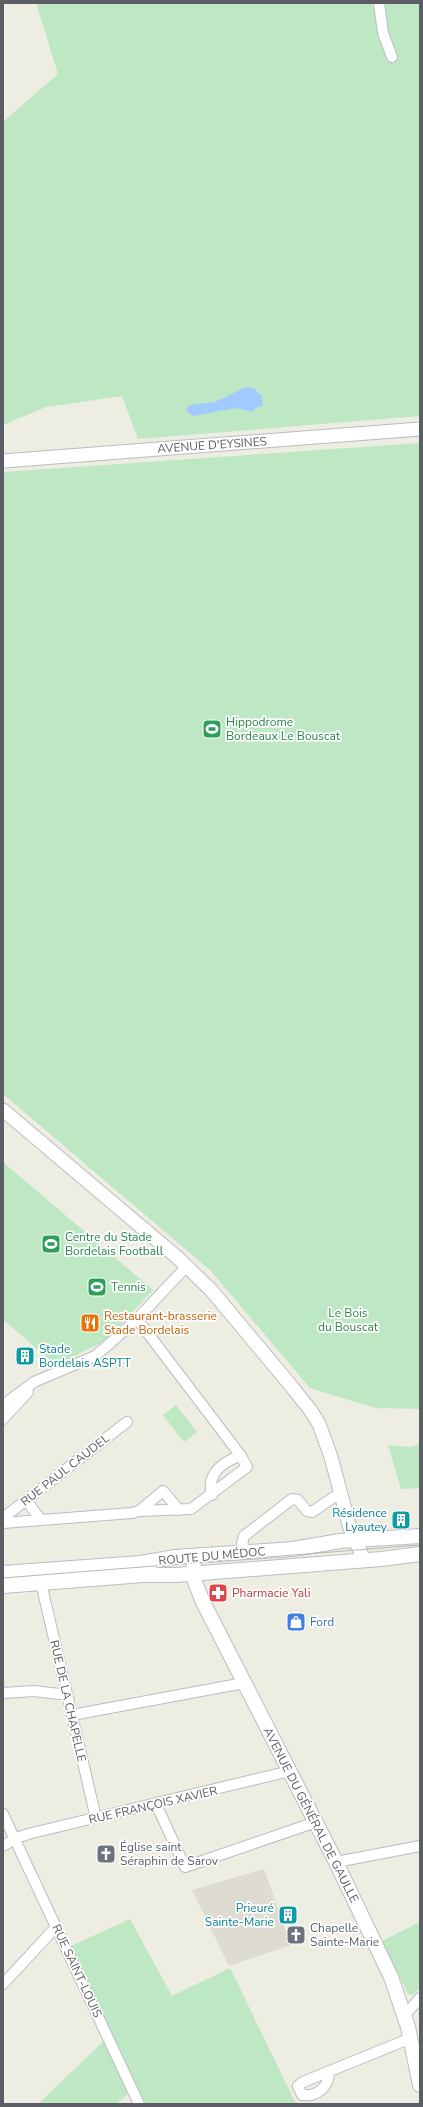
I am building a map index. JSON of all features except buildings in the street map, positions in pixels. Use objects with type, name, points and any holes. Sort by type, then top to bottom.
[{"type":"main road","name":"ROUTE DU MÉDOC","points":[[3,1573],[141,1563],[193,1556],[293,1549],[355,1540],[420,1536]]},
{"type":"main road","name":"ROUTE DU MÉDOC","points":[[3,1586],[143,1575],[194,1574],[420,1554]]},
{"type":"main road","name":"AVENUE DU GÉNÉRAL DE GAULLE","points":[[193,1556],[194,1574],[198,1592],[316,1822],[391,1977],[405,2015],[420,2085]]},
{"type":"street","points":[[379,3],[383,33],[392,57]]},
{"type":"street","name":"AVENUE D'EYSINES","points":[[3,461],[420,429]]},
{"type":"street","points":[[3,1110],[211,1290],[311,1411],[331,1457],[355,1540],[364,1560]]},
{"type":"street","points":[[3,1405],[34,1382],[42,1380],[95,1356],[137,1319],[186,1267]]},
{"type":"street","points":[[3,1523],[132,1513],[138,1511],[191,1510],[248,1467],[137,1319]]},
{"type":"street","points":[[3,1419],[31,1389],[42,1380]]},
{"type":"street","name":"RUE PAUL CAUDEL","points":[[3,1518],[127,1422]]},
{"type":"street","points":[[212,1495],[211,1478],[218,1468],[241,1456]]},
{"type":"street","points":[[138,1511],[164,1491],[179,1510]]},
{"type":"street","points":[[247,1552],[242,1544],[244,1536],[292,1499],[298,1500],[307,1511],[312,1512],[334,1497],[341,1495]]},
{"type":"street","points":[[26,1500],[40,1519]]},
{"type":"street","name":"RUE DE LA CHAPELLE","points":[[41,1583],[96,1818]]},
{"type":"street","points":[[72,1715],[244,1683]]},
{"type":"street","points":[[3,1693],[34,1690],[59,1694],[66,1693]]},
{"type":"street","name":"RUE FRANÇOIS XAVIER","points":[[3,1846],[16,1838],[290,1771]]},
{"type":"street","points":[[156,1804],[185,1867],[316,1822]]},
{"type":"street","name":"RUE SAINT-LOUIS","points":[[3,1814],[16,1838],[139,2104]]},
{"type":"street","points":[[336,1862],[420,1846]]},
{"type":"street","points":[[3,1984],[56,1927]]},
{"type":"street","points":[[405,2015],[420,1998]]},
{"type":"street","points":[[329,2072],[411,2038]]},
{"type":"shaded area","points":[[264,1869],[291,1945],[229,1966],[192,1890]]},
{"type":"green space","points":[[36,3],[372,3],[373,7],[385,3],[420,3],[420,416],[138,439],[122,396],[46,407],[3,425],[3,122],[58,74]]},
{"type":"green space","name":"Hippodrome Bordeaux Le Bouscat","points":[[420,443],[420,1409],[375,1408],[310,1388],[211,1271],[3,1094],[3,472]]},
{"type":"green space","name":"Centre du Stade Bordelais Football","points":[[3,1162],[153,1290],[112,1334],[99,1344],[56,1365],[5,1321],[3,1322]]},
{"type":"green space","points":[[176,1405],[197,1432],[184,1442],[163,1415]]},
{"type":"green space","points":[[420,1444],[420,1488],[401,1489],[388,1445],[409,1447]]},
{"type":"green space","points":[[130,1919],[172,1996],[230,1968],[296,2104],[145,2104],[71,1946]]},
{"type":"green space","points":[[420,1922],[420,1988],[413,1995],[408,1994],[382,1941]]},
{"type":"green space","points":[[104,2041],[129,2093],[116,2104],[38,2104]]},
{"type":"water","points":[[246,387],[255,389],[262,396],[263,406],[257,407],[252,412],[236,408],[193,416],[185,410],[190,405],[215,402]]},
{"type":"tram line","points":[[3,1578],[420,1545]]},
{"type":"place","name":"Hippodrome Bordeaux Le Bouscat","points":[[212,729]]},
{"type":"place","name":"Centre du Stade Bordelais Football","points":[[51,1244]]},
{"type":"place","name":"Tennis","points":[[97,1287]]},
{"type":"place","name":"Restaurant-brasserie Stade Bordelais","points":[[90,1323]]},
{"type":"place","name":"Stade Bordelais ASPTT","points":[[25,1356]]},
{"type":"place","name":"Résidence Lyautey","points":[[401,1520]]},
{"type":"place","name":"Pharmacie Yali","points":[[218,1593]]},
{"type":"place","name":"Ford","points":[[296,1622]]},
{"type":"place","name":"Église saint Séraphin de Sarov","points":[[106,1854]]},
{"type":"place","name":"Prieuré Sainte-Marie","points":[[288,1915]]},
{"type":"place","name":"Chapelle Sainte-Marie","points":[[296,1935]]},
{"type":"park label","name":"Le Bois du Bouscat","points":[[348,1320]]}]
